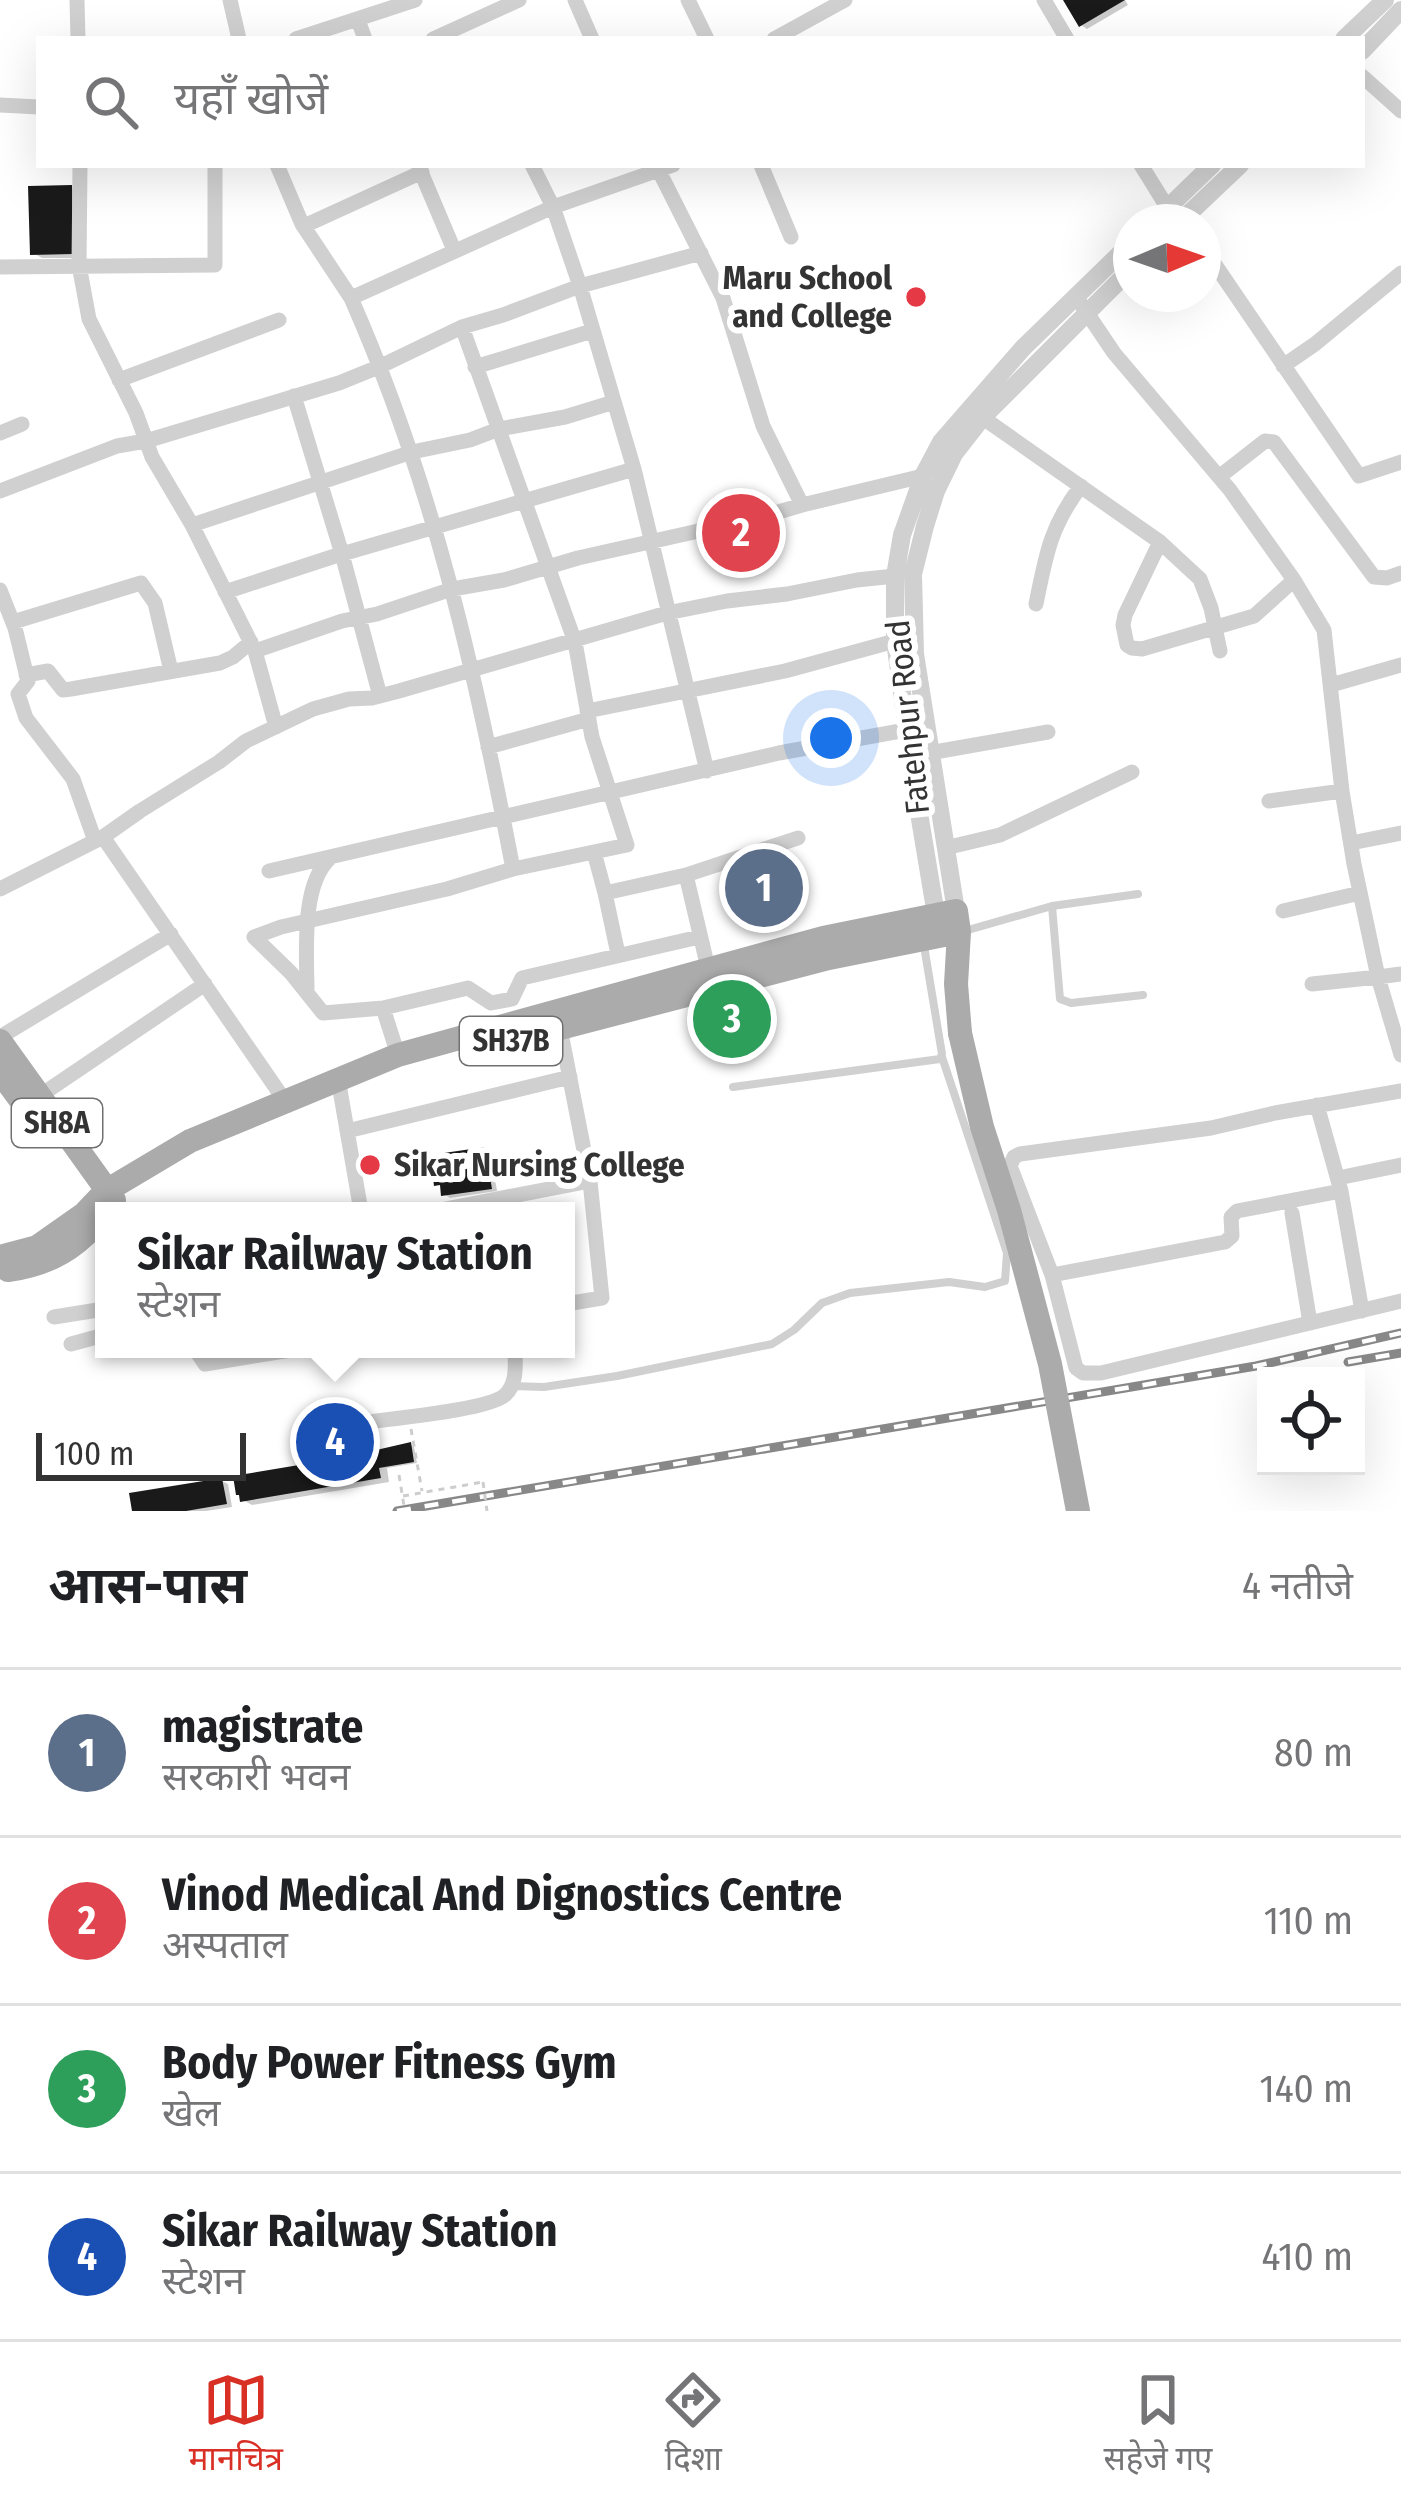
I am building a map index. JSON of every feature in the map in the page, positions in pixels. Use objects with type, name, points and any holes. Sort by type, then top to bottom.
[{"type":"main road","name":"SH37B","points":[[113,1202],[190,1141],[398,1055],[823,938],[943,926]]},
{"type":"main road","name":"SH37B","points":[[114,1202],[178,1159],[376,1076],[943,926]]},
{"type":"main road","points":[[943,926],[956,984],[960,1033],[1038,1318],[1078,1511]]},
{"type":"main road","name":"SH8A","points":[[0,1039],[104,1202]]},
{"type":"main road","name":"SH8A","points":[[0,1072],[103,1202]]},
{"type":"main road","points":[[0,1257],[37,1247],[95,1212]]},
{"type":"main road","points":[[0,1270],[43,1264],[76,1244],[95,1221]]},
{"type":"street","points":[[77,0],[78,36]]},
{"type":"street","points":[[230,0],[238,36]]},
{"type":"street","points":[[306,36],[415,0]]},
{"type":"street","points":[[470,32],[519,0]]},
{"type":"street","points":[[575,0],[591,36]]},
{"type":"street","points":[[688,0],[705,36]]},
{"type":"street","points":[[779,36],[845,0]]},
{"type":"street","points":[[1347,36],[1385,0]]},
{"type":"street","points":[[1049,2],[1066,36]]},
{"type":"street","points":[[1365,48],[1401,10]]},
{"type":"street","points":[[358,20],[364,36]]},
{"type":"street","points":[[1365,79],[1401,111]]},
{"type":"street","points":[[0,105],[36,106]]},
{"type":"street","points":[[80,168],[79,265],[89,319],[152,457],[253,646],[276,727]]},
{"type":"street","points":[[0,267],[215,265],[215,168]]},
{"type":"street","points":[[279,168],[304,226],[351,298],[412,452],[473,669],[513,869]]},
{"type":"street","points":[[304,226],[420,168],[454,250]]},
{"type":"street","points":[[534,168],[553,207],[580,286],[634,469],[707,771]]},
{"type":"street","points":[[351,298],[553,207],[660,168]]},
{"type":"street","points":[[663,168],[723,298],[763,426],[802,505]]},
{"type":"street","points":[[762,168],[791,237]]},
{"type":"street","points":[[1143,168],[1161,204]]},
{"type":"street","points":[[1181,204],[1210,168]]},
{"type":"street","points":[[1189,204],[1236,168]]},
{"type":"street","points":[[0,491],[117,446],[294,397],[381,367],[462,327],[580,286],[701,253]]},
{"type":"street","name":"Fatehpur Road","points":[[943,926],[906,730],[895,641],[895,576],[902,536],[941,442],[975,413],[1023,348],[1082,305],[1113,266]]},
{"type":"street","points":[[1283,366],[1401,273]]},
{"type":"street","points":[[1221,274],[1359,476],[1401,462]]},
{"type":"street","points":[[1113,282],[1082,305],[1114,353],[1219,477],[1324,630],[1351,844],[1378,977],[1401,1054]]},
{"type":"street","points":[[119,380],[279,320]]},
{"type":"street","points":[[462,327],[575,642],[588,715],[627,845],[513,869],[254,937],[323,1013],[383,1008],[469,988],[491,1004],[512,999],[522,978],[699,937]]},
{"type":"street","points":[[476,367],[592,331]]},
{"type":"street","points":[[294,397],[380,696]]},
{"type":"street","points":[[192,525],[412,452],[614,402]]},
{"type":"street","points":[[943,926],[946,848],[915,654],[913,574],[936,491],[975,413],[1160,542],[1199,579],[1220,650]]},
{"type":"street","points":[[0,433],[22,424]]},
{"type":"street","points":[[1219,477],[1265,441],[1274,442],[1374,577],[1401,573]]},
{"type":"street","points":[[225,592],[634,469]]},
{"type":"street","points":[[26,675],[48,671],[63,690],[220,663],[253,646],[452,589],[923,476]]},
{"type":"street","points":[[1036,604],[1050,539],[1061,512],[1081,485]]},
{"type":"street","points":[[1160,542],[1125,615],[1127,645],[1142,649],[1254,616],[1294,580]]},
{"type":"street","points":[[0,889],[99,839],[246,741],[313,710],[380,696],[667,613],[895,576]]},
{"type":"street","points":[[13,622],[141,583],[155,603],[171,671]]},
{"type":"street","points":[[0,590],[28,681],[18,694],[26,718],[73,779],[99,839],[285,1101]]},
{"type":"street","points":[[488,747],[687,689],[785,671],[895,641]]},
{"type":"street","points":[[1331,685],[1401,665]]},
{"type":"street","points":[[269,871],[779,753],[906,730]]},
{"type":"street","points":[[929,753],[1048,732]]},
{"type":"street","points":[[946,848],[1000,835],[1132,772]]},
{"type":"street","points":[[1269,801],[1342,791]]},
{"type":"street","points":[[1351,844],[1401,832]]},
{"type":"street","points":[[604,893],[686,875],[798,838]]},
{"type":"street","points":[[594,852],[618,954]]},
{"type":"street","points":[[307,993],[314,882],[332,856]]},
{"type":"street","points":[[686,875],[708,968]]},
{"type":"street","points":[[1283,911],[1360,893]]},
{"type":"street","points":[[0,1039],[170,934]]},
{"type":"street","points":[[1312,984],[1401,974]]},
{"type":"street","points":[[38,1096],[205,984]]},
{"type":"street","points":[[383,1008],[398,1055]]},
{"type":"street","points":[[560,1028],[590,1181],[602,1298],[575,1302]]},
{"type":"street","points":[[347,1131],[570,1077]]},
{"type":"street","points":[[340,1090],[359,1202]]},
{"type":"street","points":[[1401,1091],[1211,1128],[1020,1154],[1010,1166],[1052,1275],[1076,1368],[1083,1373],[1101,1373],[1401,1301]]},
{"type":"street","points":[[1317,1105],[1340,1185],[1362,1310]]},
{"type":"street","points":[[980,1175],[1010,1166]]},
{"type":"street","points":[[1052,1275],[1225,1242],[1232,1236],[1232,1217],[1237,1211],[1401,1166]]},
{"type":"street","points":[[482,1202],[590,1181]]},
{"type":"street","points":[[1292,1213],[1310,1323]]},
{"type":"street","points":[[54,1317],[95,1310]]},
{"type":"street","points":[[71,1344],[95,1337]]},
{"type":"street","points":[[201,1358],[205,1364],[242,1358]]},
{"type":"street","points":[[354,1424],[484,1404],[506,1394],[515,1377],[515,1358]]},
{"type":"lane","points":[[510,1386],[544,1387],[617,1376],[772,1344],[822,1303],[850,1293],[1005,1281],[1007,1253],[942,1057],[943,926],[1138,895]]},
{"type":"lane","points":[[1052,906],[1060,999],[1071,1003],[1143,995]]},
{"type":"lane","points":[[733,1087],[942,1057]]},
{"type":"path","points":[[409,1415],[422,1493]]},
{"type":"path","points":[[399,1475],[404,1506]]},
{"type":"path","points":[[403,1496],[483,1482],[488,1511]]},
{"type":"building","points":[[1063,0],[1125,0],[1079,27]]},
{"type":"building","points":[[72,185],[73,254],[30,255],[28,186]]},
{"type":"building","points":[[485,1147],[492,1189],[441,1196],[440,1185],[434,1186],[430,1155]]},
{"type":"building","points":[[356,1439],[359,1454],[411,1442],[414,1462],[379,1468],[381,1478],[240,1502],[236,1495],[233,1476],[311,1463],[308,1447]]},
{"type":"building","points":[[222,1478],[227,1504],[186,1511],[132,1511],[129,1493]]},
{"type":"railway","points":[[397,1511],[1256,1366],[1401,1333]]},
{"type":"railway","points":[[1348,1362],[1401,1353]]},
{"type":"place","name":"Maru School and College","points":[[916,297]]},
{"type":"place","name":"Vinod Medical And Dignostics Centre","points":[[741,533]]},
{"type":"place","name":"magistrate","points":[[764,888]]},
{"type":"place","name":"Body Power Fitness Gym","points":[[732,1019]]},
{"type":"place","name":"Sikar Nursing College","points":[[370,1165]]},
{"type":"place","name":"Sikar Railway Station","points":[[335,1442]]}]
